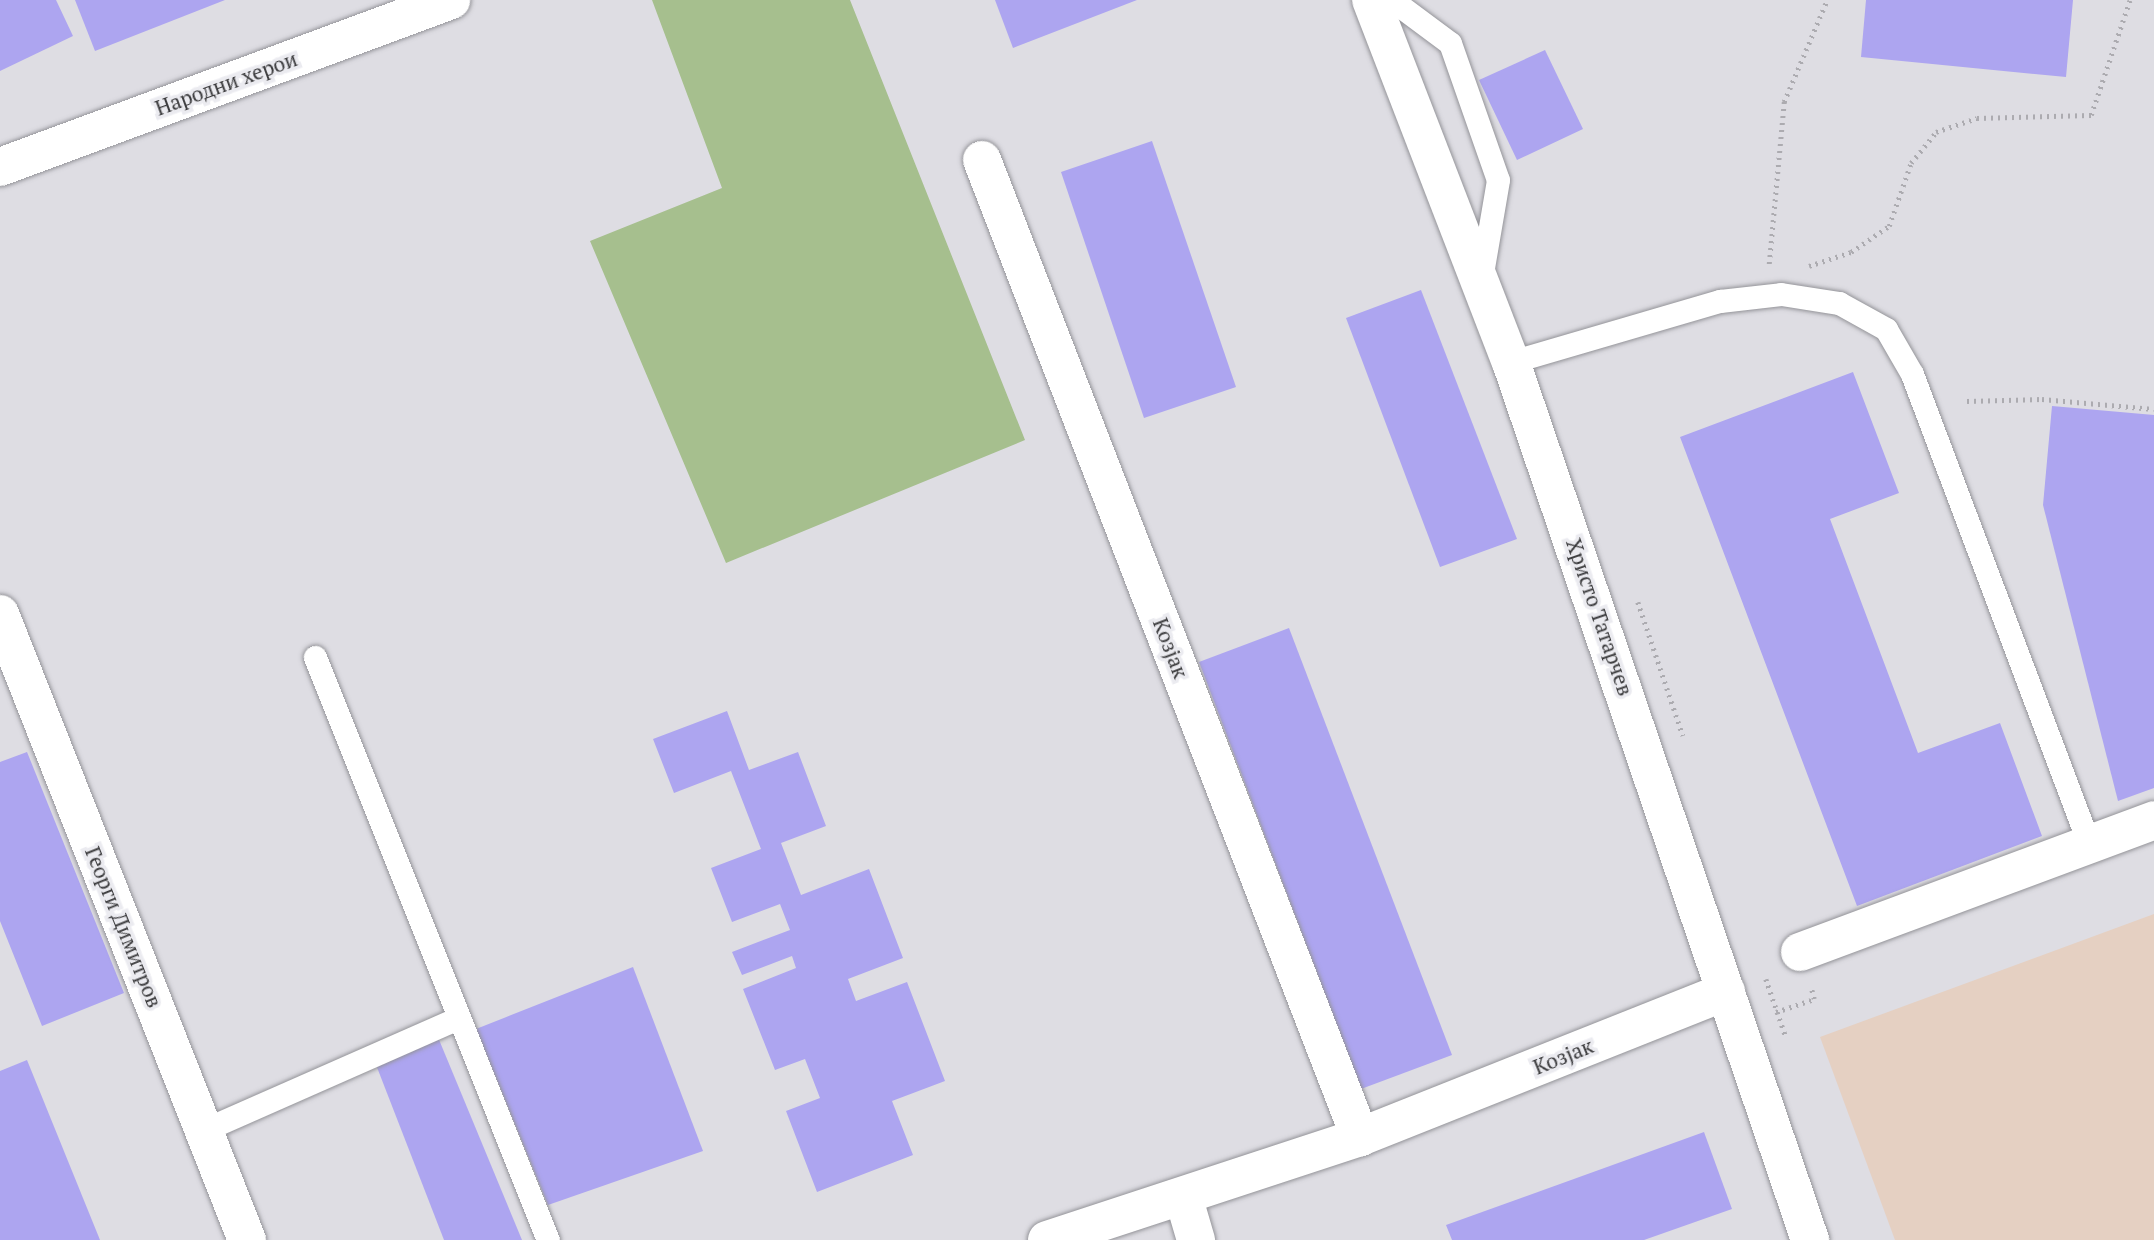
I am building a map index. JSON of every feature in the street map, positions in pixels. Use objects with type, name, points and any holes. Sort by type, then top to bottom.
[{"type":"street","name":"Народни херои","points":[[0,167],[451,0]]},
{"type":"street","name":"Христо Татарчев","points":[[1371,0],[1511,362],[1810,1240]]},
{"type":"street","name":"Козјак","points":[[982,160],[1360,1137]]},
{"type":"street","name":"Георги Димитров","points":[[0,614],[247,1240]]},
{"type":"street","points":[[1800,952],[2154,820]]},
{"type":"street","name":"Козјак","points":[[1047,1240],[1184,1199],[1360,1137],[1726,991]]},
{"type":"street","points":[[1184,1199],[1196,1240]]},
{"type":"lane","points":[[1392,0],[1450,43],[1498,180],[1481,281]]},
{"type":"lane","points":[[1511,362],[1720,301],[1781,294],[1839,303],[1886,329],[1912,374],[2089,844]]},
{"type":"lane","points":[[315,657],[548,1240]]},
{"type":"lane","points":[[204,1130],[458,1018]]},
{"type":"path","points":[[1780,271],[1769,272],[1784,102],[1827,0]]},
{"type":"path","points":[[1803,268],[1851,252],[1889,226],[1911,163],[1936,132],[1977,118],[2091,115],[2130,0]]},
{"type":"path","points":[[1967,401],[2042,399],[2154,409]]},
{"type":"shaded area","points":[[2154,914],[2154,1240],[1895,1240],[1820,1037]]},
{"type":"green space","points":[[652,0],[850,0],[1025,440],[726,563],[590,241],[722,188]]},
{"type":"building","points":[[0,0],[56,0],[73,36],[0,71]]},
{"type":"building","points":[[75,0],[225,0],[95,51]]},
{"type":"building","points":[[995,0],[1137,0],[1013,48]]},
{"type":"building","points":[[1866,0],[2073,0],[2066,77],[1861,57]]},
{"type":"building","points":[[1545,50],[1583,129],[1517,160],[1479,80]]},
{"type":"building","points":[[1152,141],[1236,387],[1144,418],[1061,172]]},
{"type":"building","points":[[1421,290],[1517,539],[1440,567],[1346,318]]},
{"type":"building","points":[[1853,372],[1899,493],[1830,519],[1918,753],[2000,723],[2042,836],[1857,906],[1680,437]]},
{"type":"building","points":[[2052,406],[2154,415],[2154,788],[2118,801],[2043,505]]},
{"type":"building","points":[[1289,628],[1452,1055],[1361,1089],[1199,662]]},
{"type":"building","points":[[727,711],[749,770],[798,752],[826,826],[781,843],[801,895],[869,869],[903,958],[848,979],[856,1001],[907,982],[945,1081],[892,1101],[913,1155],[817,1192],[786,1111],[820,1098],[805,1059],[775,1070],[743,989],[796,968],[792,956],[742,975],[732,952],[790,930],[780,904],[732,922],[711,868],[761,849],[731,771],[674,793],[653,739]]},
{"type":"building","points":[[27,752],[124,993],[42,1026],[0,921],[0,762]]},
{"type":"building","points":[[633,967],[703,1151],[548,1205],[476,1029]]},
{"type":"building","points":[[435,1030],[522,1240],[444,1240],[373,1057]]},
{"type":"building","points":[[27,1060],[100,1240],[0,1240],[0,1071]]},
{"type":"building","points":[[1704,1132],[1732,1209],[1644,1240],[1452,1240],[1446,1225]]}]
